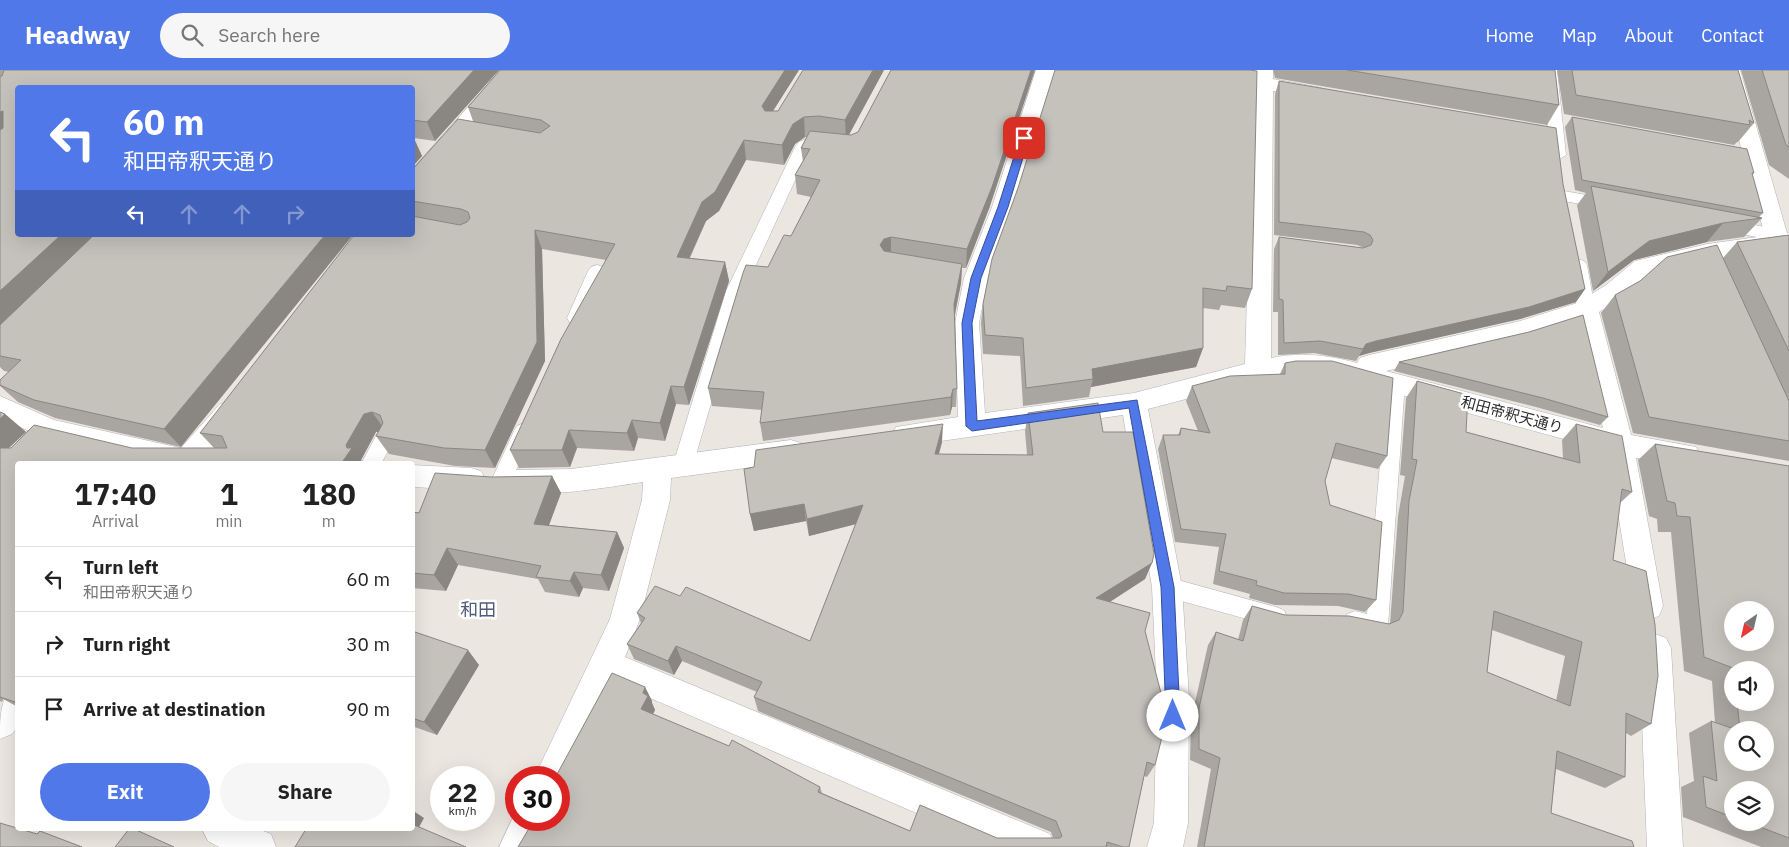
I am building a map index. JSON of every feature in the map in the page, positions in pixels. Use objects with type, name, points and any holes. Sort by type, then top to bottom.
[{"type":"street","points":[[415,178],[431,149],[468,132],[512,70]]},
{"type":"street","points":[[972,426],[967,323],[967,276],[1003,207],[1046,70]]},
{"type":"street","points":[[1176,70],[1263,76],[1329,95]]},
{"type":"street","points":[[1258,370],[1270,242],[1263,76]]},
{"type":"street","points":[[1364,373],[1368,366],[1522,330],[1586,309],[1615,291],[1642,267],[1711,261],[1781,239],[1744,153],[1725,76]]},
{"type":"street","points":[[1586,309],[1620,444],[1654,639],[1665,847]]},
{"type":"street","name":"和田帝釈天通り","points":[[886,438],[1134,403],[1258,370],[1288,364],[1324,364],[1364,373],[1513,416],[1620,444],[1714,460]]},
{"type":"street","points":[[187,461],[242,395]]},
{"type":"street","points":[[1134,403],[1167,587],[1173,698],[1171,823],[1164,847]]},
{"type":"street","points":[[0,406],[49,429],[182,461]]},
{"type":"street","points":[[28,449],[49,429]]},
{"type":"street","points":[[415,476],[501,481],[571,480],[818,447]]},
{"type":"street","points":[[557,766],[606,664],[625,619],[656,500],[671,468]]},
{"type":"street","points":[[606,664],[1037,847]]},
{"type":"street","points":[[0,723],[15,702]]},
{"type":"street","points":[[0,732],[15,738]]},
{"type":"street","points":[[224,831],[258,847]]},
{"type":"street","points":[[517,847],[525,831]]},
{"type":"lane","points":[[1550,70],[1548,128],[1561,174],[1568,214]]},
{"type":"lane","points":[[1548,128],[1573,122]]},
{"type":"lane","points":[[671,468],[735,291],[804,145],[811,142],[843,147]]},
{"type":"lane","points":[[1564,196],[1622,206]]},
{"type":"lane","points":[[1708,222],[1781,239]]},
{"type":"lane","points":[[1575,252],[1586,309]]},
{"type":"lane","points":[[569,333],[597,271]]},
{"type":"lane","points":[[1338,618],[1377,626],[1396,382]]},
{"type":"lane","points":[[501,481],[533,411]]},
{"type":"lane","points":[[373,461],[384,440]]},
{"type":"lane","points":[[1167,587],[1275,617],[1293,617]]},
{"type":"building","points":[[4,70],[474,70],[427,122],[415,120],[415,85],[15,85],[15,237],[59,237],[0,291],[0,130],[3,128],[3,111],[0,112],[0,76],[2,76]]},
{"type":"building","points":[[500,70],[785,70],[762,106],[765,111],[778,111],[803,70],[873,70],[845,120],[819,116],[804,117],[793,124],[782,145],[744,140],[715,192],[702,202],[677,257],[725,262],[684,387],[671,386],[660,423],[632,420],[627,433],[569,430],[562,450],[510,450],[561,339],[615,244],[535,230],[537,342],[485,450],[444,448],[376,436],[383,423],[380,415],[372,412],[364,414],[346,445],[347,448],[352,448],[343,461],[15,461],[15,702],[0,697],[0,448],[11,448],[34,425],[132,448],[227,448],[222,436],[200,433],[352,237],[415,237],[415,217],[460,225],[467,222],[470,218],[468,212],[461,209],[415,201],[415,167],[458,119],[540,133],[550,126],[541,120],[468,107]]},
{"type":"building","points":[[891,70],[1031,70],[992,187],[967,249],[891,237],[884,239],[880,245],[884,251],[962,264],[954,304],[957,389],[953,389],[951,397],[760,423],[764,392],[708,388],[743,273],[746,265],[768,267],[784,235],[791,236],[820,180],[795,175],[810,149],[801,148],[810,131],[851,135],[858,132]]},
{"type":"building","points":[[1055,70],[1257,71],[1252,289],[1227,286],[1226,291],[1203,288],[1203,348],[1092,369],[1093,379],[1026,388],[1023,338],[985,335],[983,304],[992,259],[1018,188]]},
{"type":"building","points":[[1347,70],[1555,70],[1559,105]]},
{"type":"building","points":[[1572,70],[1738,70],[1754,123],[1749,120],[1750,125],[1576,95]]},
{"type":"building","points":[[1762,70],[1789,70],[1789,147],[1786,145]]},
{"type":"building","points":[[1279,81],[1556,128],[1563,184],[1585,289],[1529,307],[1376,341],[1366,344],[1363,349],[1320,341],[1284,343],[1283,300],[1279,299],[1279,237],[1363,248],[1371,245],[1373,240],[1370,235],[1364,232],[1279,222]]},
{"type":"building","points":[[1572,117],[1747,149],[1763,213],[1582,180]]},
{"type":"building","points":[[1591,186],[1762,218],[1723,223],[1649,241],[1608,272]]},
{"type":"building","points":[[1789,235],[1789,351],[1737,242]]},
{"type":"building","points":[[92,237],[323,237],[164,429],[34,400],[0,385],[0,380],[21,360],[0,356],[0,325]]},
{"type":"building","points":[[1717,245],[1789,401],[1789,441],[1649,417],[1615,295],[1640,281],[1667,257]]},
{"type":"building","points":[[1583,315],[1608,417],[1543,398],[1399,362],[1529,332]]},
{"type":"building","points":[[1296,361],[1332,361],[1393,378],[1387,456],[1336,443],[1325,481],[1330,505],[1382,522],[1376,600],[1348,594],[1284,593],[1256,585],[1257,581],[1219,571],[1226,534],[1181,529],[1163,435],[1180,435],[1181,428],[1210,433],[1192,386],[1230,376],[1285,374],[1285,363]]},
{"type":"building","points":[[1417,381],[1468,395],[1466,432],[1580,463],[1576,424],[1622,436],[1632,492],[1622,489],[1613,560],[1646,571],[1655,625],[1658,676],[1651,724],[1626,713],[1625,777],[1557,751],[1551,813],[1632,841],[1634,847],[1204,847],[1220,758],[1199,749],[1199,708],[1216,632],[1243,641],[1252,606],[1285,615],[1349,616],[1389,624],[1399,620],[1403,612],[1409,501],[1417,460],[1412,459]],"holes":[[[1494,611],[1582,642],[1570,706],[1487,672]]]},
{"type":"building","points":[[1098,403],[1103,432],[1133,432],[1154,554],[1152,563],[1096,598],[1150,613],[1145,631],[1162,697],[1162,737],[1155,765],[1147,762],[1129,847],[1107,842],[1106,847],[518,847],[527,831],[570,831],[570,766],[562,766],[612,673],[645,687],[643,693],[648,696],[641,709],[729,746],[732,740],[820,787],[818,792],[910,831],[920,805],[997,838],[1060,838],[1062,836],[1056,821],[754,697],[762,682],[676,646],[668,661],[627,644],[645,618],[637,613],[655,586],[680,596],[686,587],[810,641],[863,505],[807,519],[804,504],[750,514],[744,469],[754,467],[756,450],[943,424],[935,454],[1033,455],[1028,413]]},
{"type":"building","points":[[0,412],[5,414],[0,419]]},
{"type":"building","points":[[1655,444],[1789,466],[1789,838],[1771,831],[1774,831],[1774,781],[1724,781],[1724,814],[1706,807],[1703,776],[1717,781],[1711,721],[1724,726],[1724,771],[1774,771],[1774,721],[1739,721],[1738,711],[1774,711],[1774,661],[1724,661],[1724,665],[1704,657],[1690,517],[1677,516],[1675,503],[1667,501]]},
{"type":"building","points":[[435,473],[491,477],[552,476],[534,524],[617,532],[601,575],[574,572],[570,581],[536,577],[541,566],[447,548],[434,575],[415,573],[415,512],[419,513]]},
{"type":"building","points":[[415,632],[468,650],[424,722],[415,719]]},
{"type":"building","points":[[0,823],[15,827],[15,831],[27,831],[37,834],[40,831],[82,847],[0,847]]},
{"type":"building","points":[[415,825],[466,847],[295,847],[305,831],[415,831]]},
{"type":"building","points":[[127,831],[138,831],[174,847],[115,847]]},
{"type":"district","name":"和田","points":[[478,610]]},
{"type":"route","points":[[1024,138],[1003,207],[976,278],[967,323],[972,426],[1134,403],[1167,587],[1173,716]]}]
